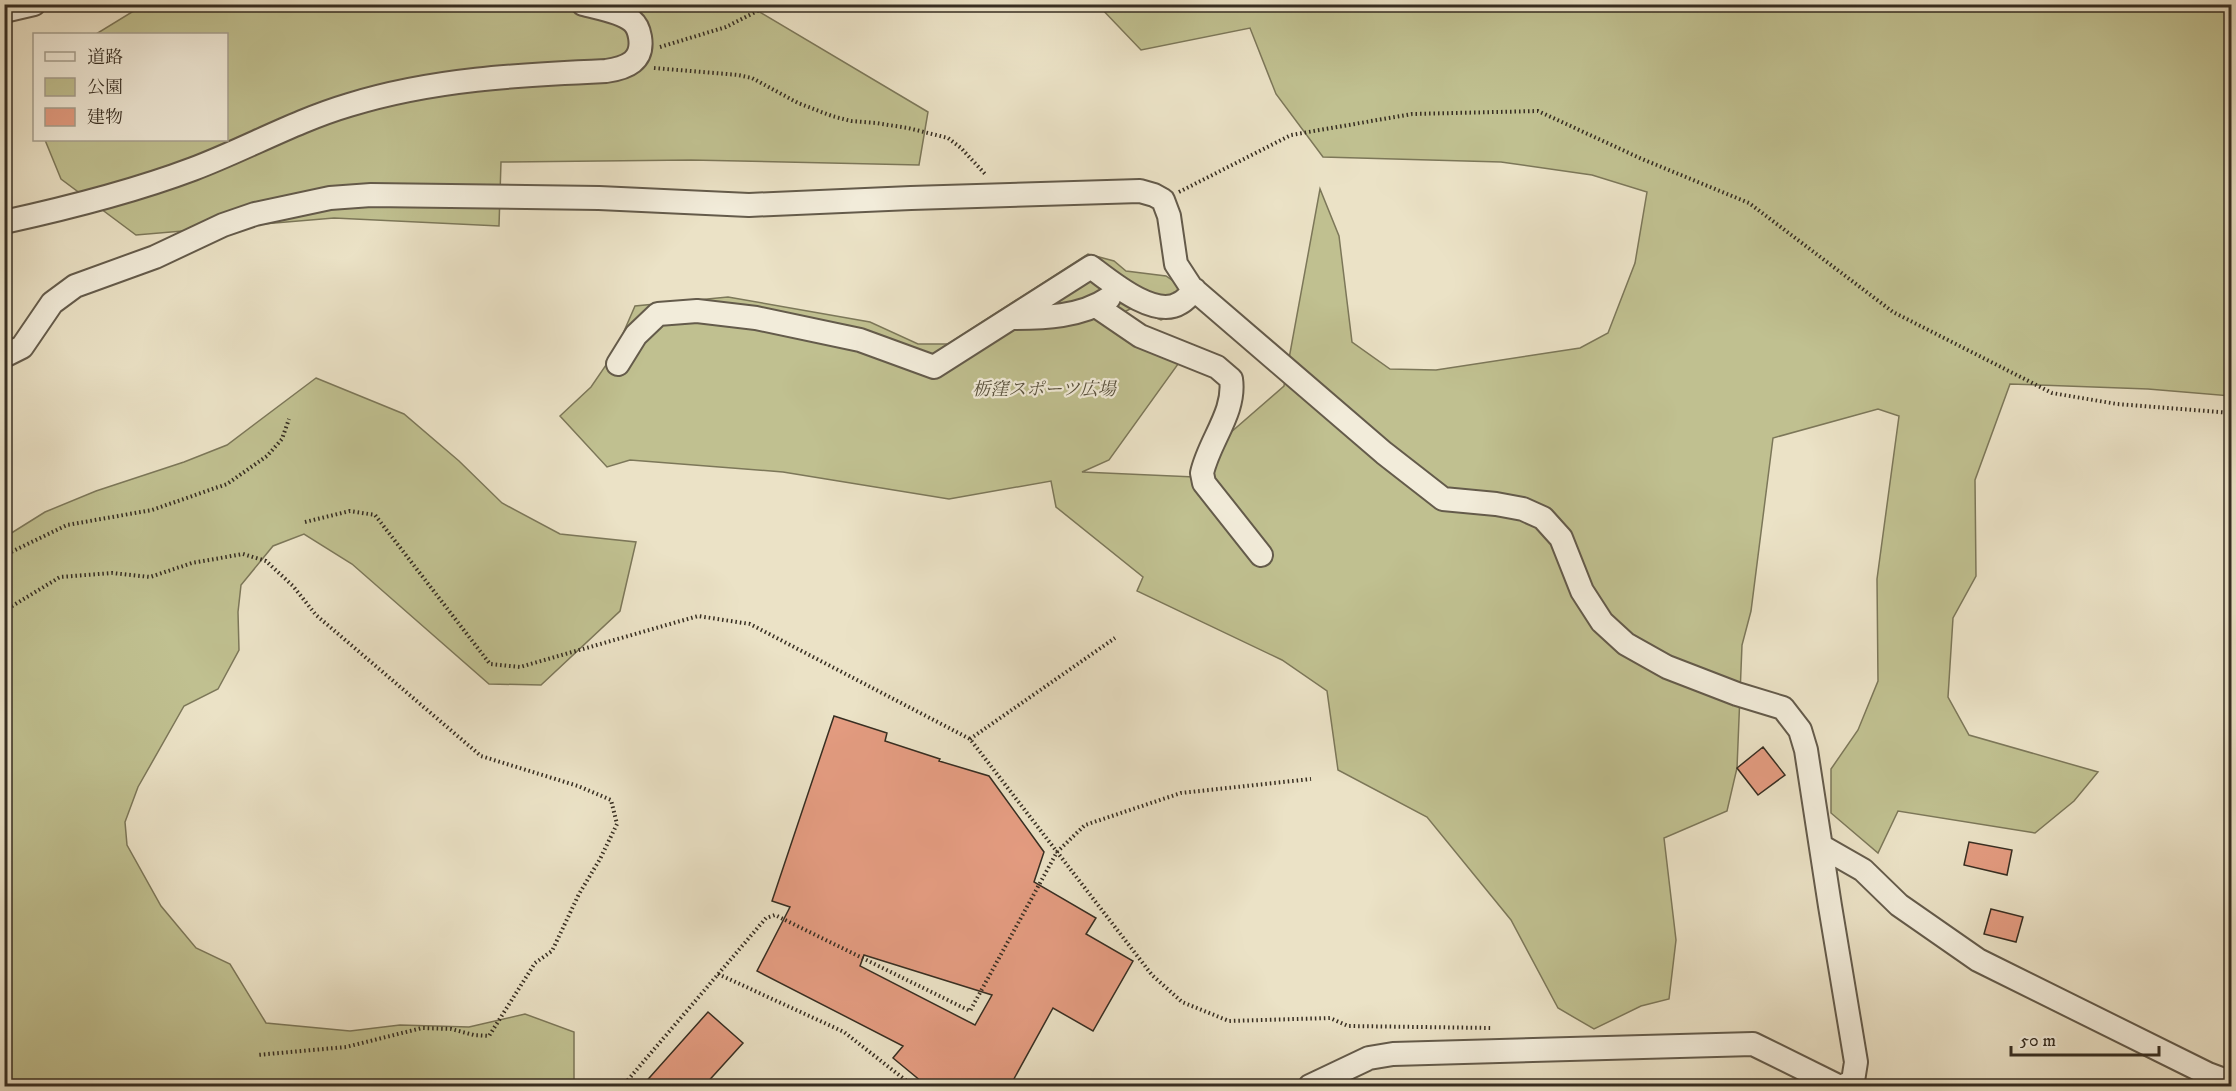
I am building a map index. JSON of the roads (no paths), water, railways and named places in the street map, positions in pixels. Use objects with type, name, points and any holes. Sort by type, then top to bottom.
[{"type":"street","points":[[4,11],[34,4]]},
{"type":"street","points":[[4,222],[143,186],[194,168],[275,132],[348,105],[410,89],[480,78],[623,69],[636,61],[640,52],[639,29],[633,22],[626,17],[583,4]]},
{"type":"street","points":[[4,356],[21,347],[52,303],[75,286],[155,256],[223,225],[255,214],[330,198],[371,195],[599,198],[748,205],[1140,191],[1154,195],[1163,200],[1169,216],[1176,264],[1195,290],[1384,453],[1443,499],[1523,509],[1544,518],[1561,538],[1582,591],[1602,622],[1626,644],[1667,667],[1737,694],[1784,708],[1800,730],[1806,750],[1856,1062],[1853,1081],[1843,1086]]},
{"type":"street","points":[[618,364],[636,335],[658,314],[697,311],[756,318],[860,340],[934,367],[1091,267],[1144,303],[1164,307],[1179,304],[1195,290]]},
{"type":"street","points":[[1009,318],[1076,313],[1096,306],[1121,289]]},
{"type":"street","points":[[1096,306],[1140,336],[1217,367],[1231,379],[1233,389],[1230,402],[1202,473],[1204,483],[1261,555]]},
{"type":"street","points":[[1821,846],[1863,870],[1899,905],[1978,960],[2208,1074],[2232,1083]]},
{"type":"street","points":[[1310,1086],[1369,1058],[1393,1054],[1753,1044],[1838,1086]]},
{"type":"park label","name":"栃窪スポーツ広場","points":[[1044,390]]}]
